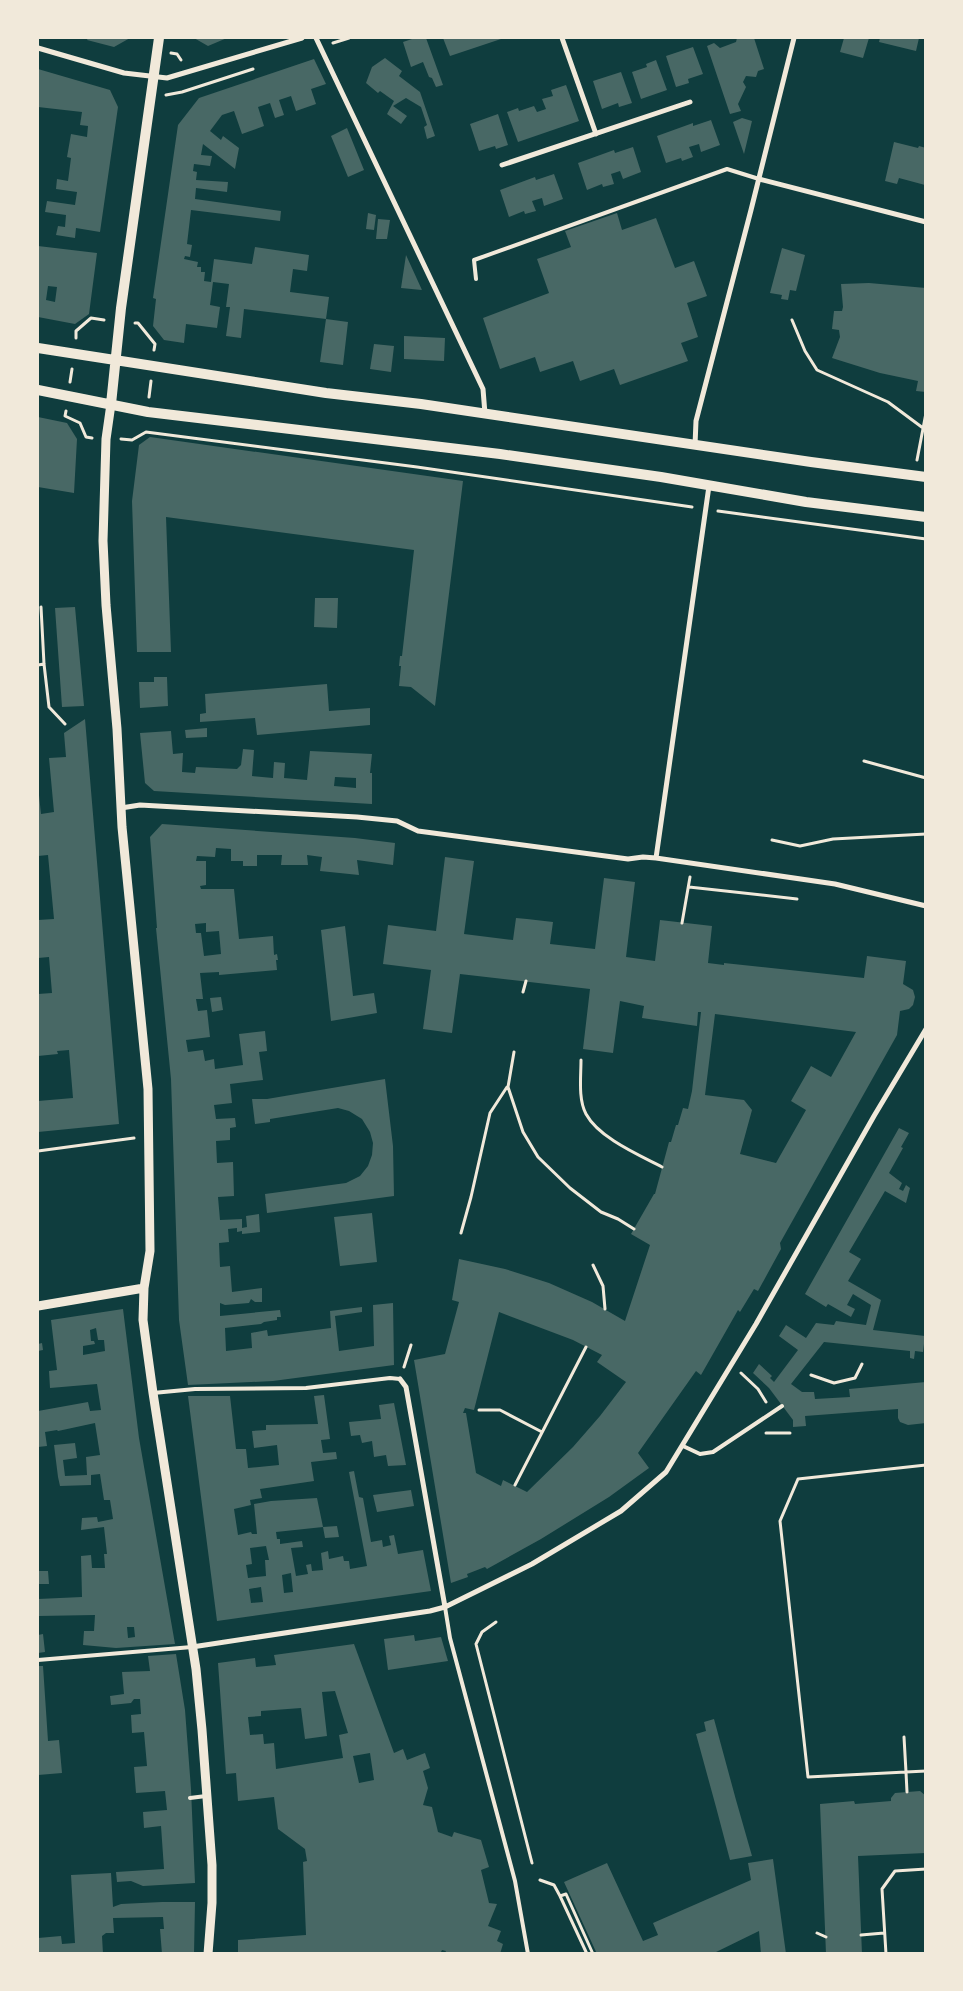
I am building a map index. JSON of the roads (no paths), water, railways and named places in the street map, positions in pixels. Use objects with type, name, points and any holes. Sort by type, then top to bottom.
[{"type":"main road","points":[[111,404],[121,308],[160,38]]},
{"type":"main road","points":[[38,348],[326,393],[421,404],[926,477]]},
{"type":"main road","points":[[38,390],[148,412],[500,454],[806,502],[926,517]]},
{"type":"street","points":[[38,48],[124,74],[167,78],[183,75],[302,38]]},
{"type":"street","points":[[316,38],[483,389],[485,414]]},
{"type":"street","points":[[562,38],[596,134]]},
{"type":"street","points":[[695,445],[696,421],[794,38]]},
{"type":"street","points":[[502,165],[690,102]]},
{"type":"street","points":[[759,179],[926,222]]},
{"type":"street","points":[[111,404],[106,439],[103,541],[121,808],[148,1089],[150,1251],[144,1288],[144,1320],[153,1393],[192,1647],[202,1730],[208,1796],[212,1903],[208,1954]]},
{"type":"street","points":[[656,858],[709,486]]},
{"type":"street","points":[[121,808],[140,804],[397,821],[418,831],[628,859],[656,858],[835,884],[926,906]]},
{"type":"street","points":[[192,1647],[430,1611],[461,1600],[532,1564],[621,1511],[666,1472],[683,1446],[756,1324],[874,1116],[926,1029]]},
{"type":"street","points":[[38,1306],[144,1288]]},
{"type":"street","points":[[400,1379],[406,1387],[445,1606]]},
{"type":"lane","points":[[476,279],[474,260],[727,169],[759,179]]},
{"type":"lane","points":[[153,1393],[195,1389],[306,1388],[390,1378],[400,1379]]},
{"type":"lane","points":[[683,1446],[700,1454],[713,1452],[773,1414],[782,1406]]},
{"type":"lane","points":[[445,1606],[450,1638],[515,1881],[528,1954]]},
{"type":"lane","points":[[38,1660],[192,1647]]},
{"type":"lane","points":[[190,1798],[208,1796]]}]
